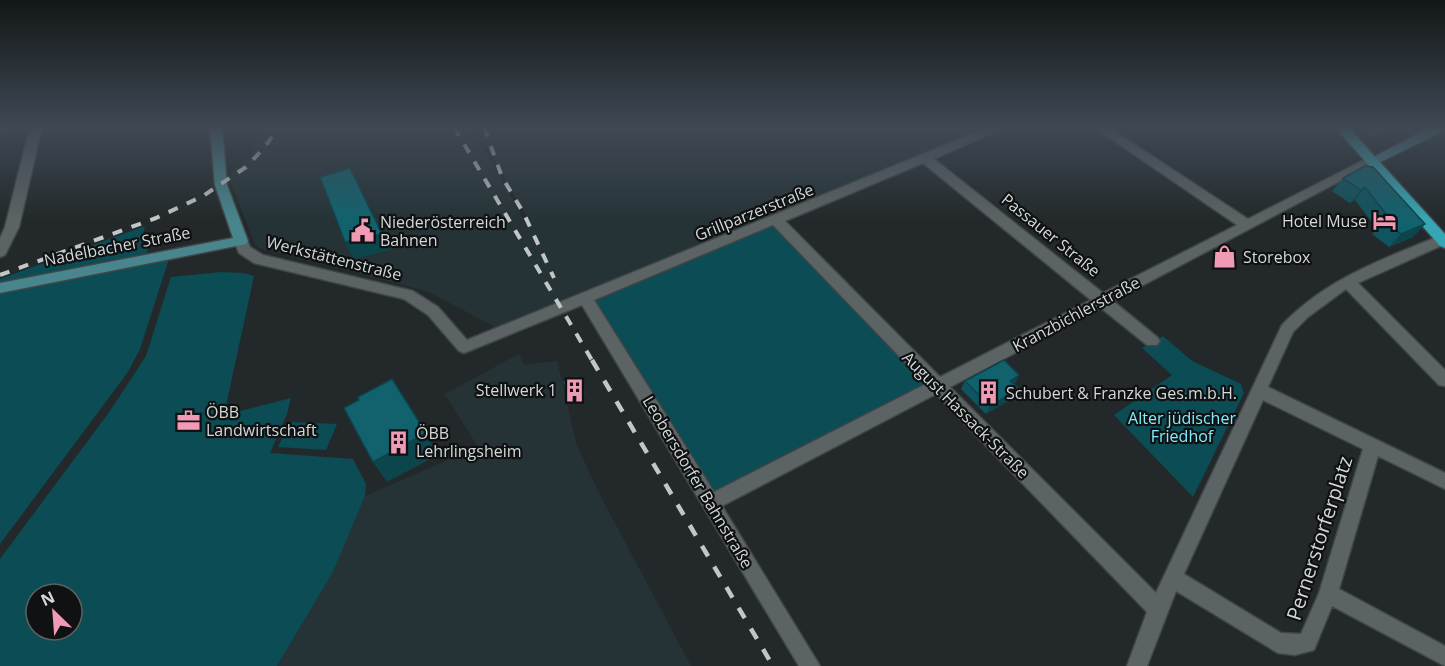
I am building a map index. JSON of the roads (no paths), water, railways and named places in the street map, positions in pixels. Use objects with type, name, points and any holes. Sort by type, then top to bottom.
[{"type":"main road","points":[[1369,158],[1444,241]]},
{"type":"street","points":[[0,252],[12,227],[29,158]]},
{"type":"street","points":[[220,158],[221,185],[240,241]]},
{"type":"street","points":[[1146,158],[1246,225]]},
{"type":"street","name":"Kranzbichlerstraße","points":[[712,502],[1378,158]]},
{"type":"street","name":"Grillparzerstraße","points":[[585,299],[926,159]]},
{"type":"street","name":"Passauer Straße","points":[[926,159],[1152,341]]},
{"type":"street","name":"August Hassack-Straße","points":[[776,220],[1158,609]]},
{"type":"street","name":"Nadelbacher Straße","points":[[0,288],[240,241]]},
{"type":"street","name":"Werkstättenstraße","points":[[240,241],[244,250],[259,259],[389,289],[415,299],[433,311],[464,347],[585,299]]},
{"type":"street","points":[[1137,666],[1158,609],[1287,329],[1295,320],[1347,281],[1444,241]]},
{"type":"street","points":[[1347,281],[1445,380]]},
{"type":"street","name":"Leobersdorfer Bahnstraße","points":[[585,299],[712,502],[810,666]]},
{"type":"street","points":[[1258,390],[1445,481]]},
{"type":"street","name":"Pernerstorferplatz","points":[[1172,578],[1278,643],[1295,645],[1307,643],[1328,593],[1372,447]]},
{"type":"street","points":[[1328,593],[1445,657]]},
{"type":"railway","points":[[0,275],[156,218],[203,196],[246,167],[254,158]]},
{"type":"railway","points":[[472,158],[593,362]]},
{"type":"railway","points":[[495,158],[502,177],[523,212],[554,278]]},
{"type":"railway","points":[[592,360],[773,666]]},
{"type":"place","name":"Hotel Muse","points":[[1385,221]]},
{"type":"place","name":"Niederösterreich Bahnen","points":[[362,231]]},
{"type":"place","name":"Storebox","points":[[1225,257]]},
{"type":"place","name":"Stellwerk 1","points":[[575,390]]},
{"type":"place","name":"Schubert & Franzke Ges.m.b.H.","points":[[988,393]]},
{"type":"place","name":"ÖBB Landwirtschaft","points":[[188,421]]},
{"type":"place","name":"ÖBB Lehrlingsheim","points":[[398,442]]},
{"type":"park label","name":"Alter jüdischer Friedhof","points":[[1182,427]]}]
